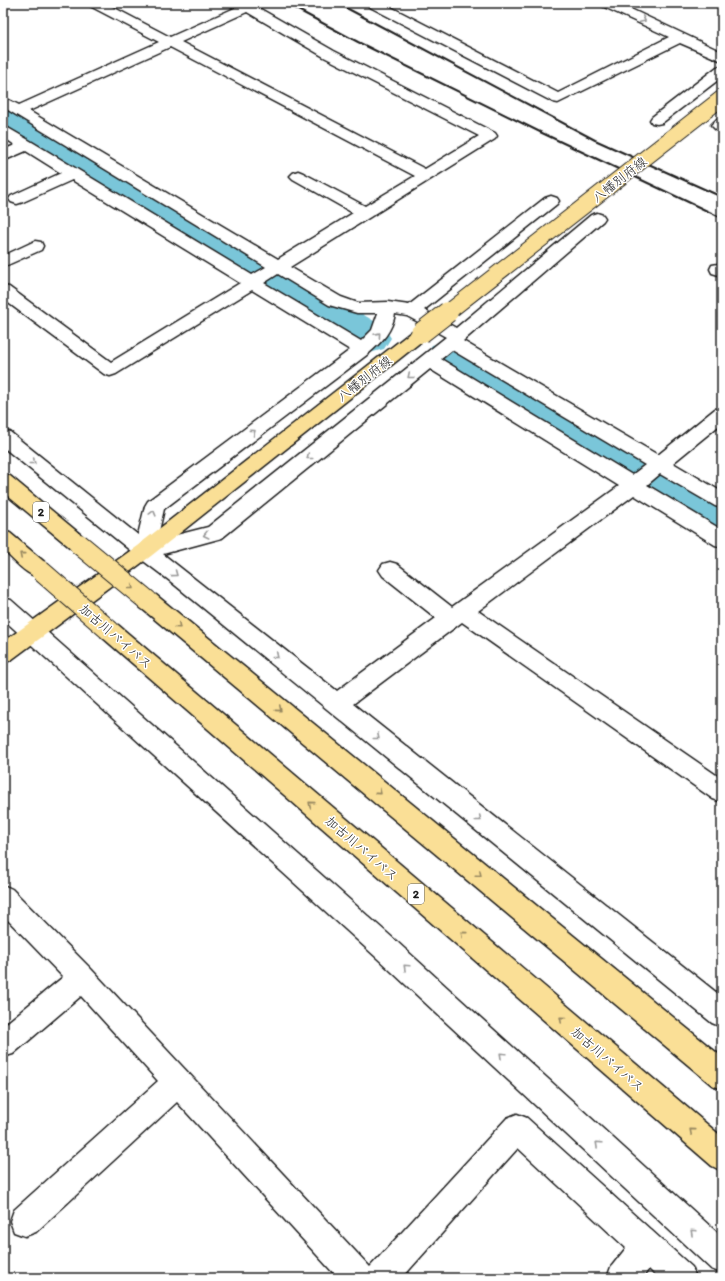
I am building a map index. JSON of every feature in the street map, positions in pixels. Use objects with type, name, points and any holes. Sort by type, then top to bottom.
[{"type":"main road","name":"八幡別府線","points":[[3,654],[144,551],[722,98]]},
{"type":"main road","name":"2","points":[[3,481],[722,1075]]},
{"type":"main road","name":"加古川バイパス","points":[[3,538],[110,632],[722,1156]]},
{"type":"street","points":[[95,3],[426,176]]},
{"type":"street","points":[[373,3],[558,99],[681,37]]},
{"type":"street","points":[[608,3],[626,6],[681,37],[722,57]]},
{"type":"street","points":[[3,291],[110,370],[490,136],[329,54],[244,5],[170,42],[19,110]]},
{"type":"street","points":[[657,120],[722,70]]},
{"type":"street","points":[[3,101],[19,110],[264,275],[362,350]]},
{"type":"street","points":[[722,122],[718,125],[722,128]]},
{"type":"street","points":[[3,131],[73,173],[264,275],[335,302],[357,308],[388,307],[412,311],[454,339],[645,475],[722,540]]},
{"type":"street","points":[[3,156],[27,145]]},
{"type":"street","points":[[18,199],[73,173]]},
{"type":"street","points":[[298,176],[365,213]]},
{"type":"street","points":[[412,311],[551,201]]},
{"type":"street","points":[[144,551],[215,533],[429,360],[597,218]]},
{"type":"street","points":[[3,262],[35,246]]},
{"type":"street","points":[[144,551],[155,506],[362,350],[380,334],[386,320],[388,307]]},
{"type":"street","points":[[429,360],[645,475],[722,501]]},
{"type":"street","points":[[336,704],[645,475],[722,413]]},
{"type":"street","points":[[3,437],[144,551],[177,575],[722,1014]]},
{"type":"street","points":[[390,570],[722,792]]},
{"type":"street","points":[[3,606],[386,949],[722,1258]]},
{"type":"street","points":[[3,897],[82,978],[359,1278]]},
{"type":"street","points":[[3,1044],[82,978]]},
{"type":"street","points":[[25,1221],[178,1082]]},
{"type":"street","points":[[381,1278],[517,1128],[681,1278]]},
{"type":"street","points":[[622,1278],[646,1247]]},
{"type":"waterway","points":[[3,118],[366,338]]},
{"type":"waterway","points":[[450,357],[722,522]]},
{"type":"railway","points":[[285,3],[358,42],[540,132],[722,218]]},
{"type":"railway","points":[[337,3],[595,140],[722,197]]}]
